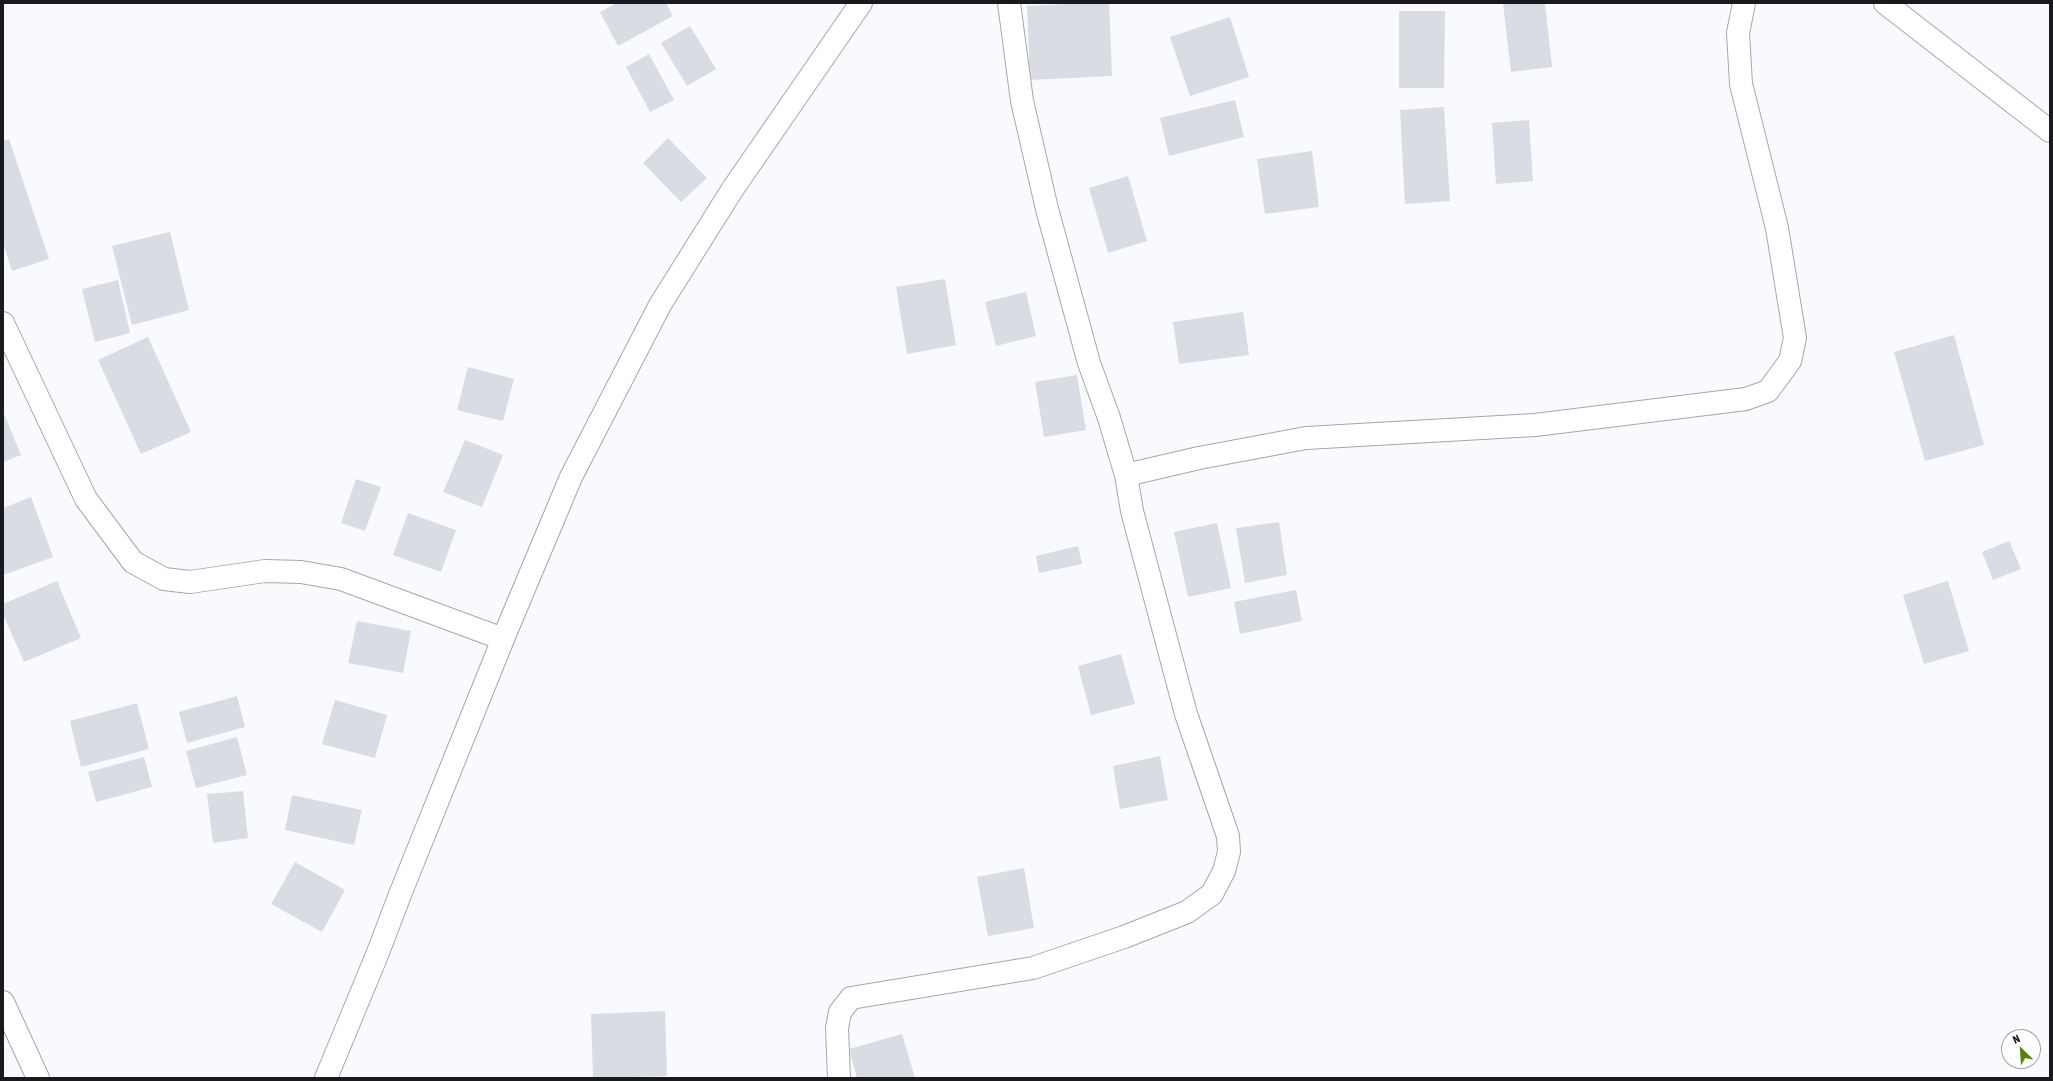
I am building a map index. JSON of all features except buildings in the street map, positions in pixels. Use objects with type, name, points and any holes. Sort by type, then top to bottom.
[{"type":"street","points":[[326,1078],[377,955],[503,639],[571,477],[660,305],[732,190],[791,102],[861,3]]},
{"type":"street","points":[[839,1078],[837,1028],[840,1012],[851,998],[1033,968],[1124,938],[1187,912],[1212,894],[1224,871],[1229,852],[1228,836],[1186,714],[1132,511],[1126,475],[1089,363],[1047,209],[1022,101],[1009,3]]},
{"type":"street","points":[[1126,475],[1199,458],[1306,438],[1535,425],[1746,399],[1768,391],[1790,361],[1795,338],[1777,228],[1741,84],[1738,33],[1744,3]]},
{"type":"street","points":[[1885,3],[2050,131]]},
{"type":"street","points":[[3,323],[86,499],[133,562],[164,579],[190,582],[265,571],[301,572],[341,578],[503,639]]},
{"type":"street","points":[[3,1002],[38,1078]]}]
